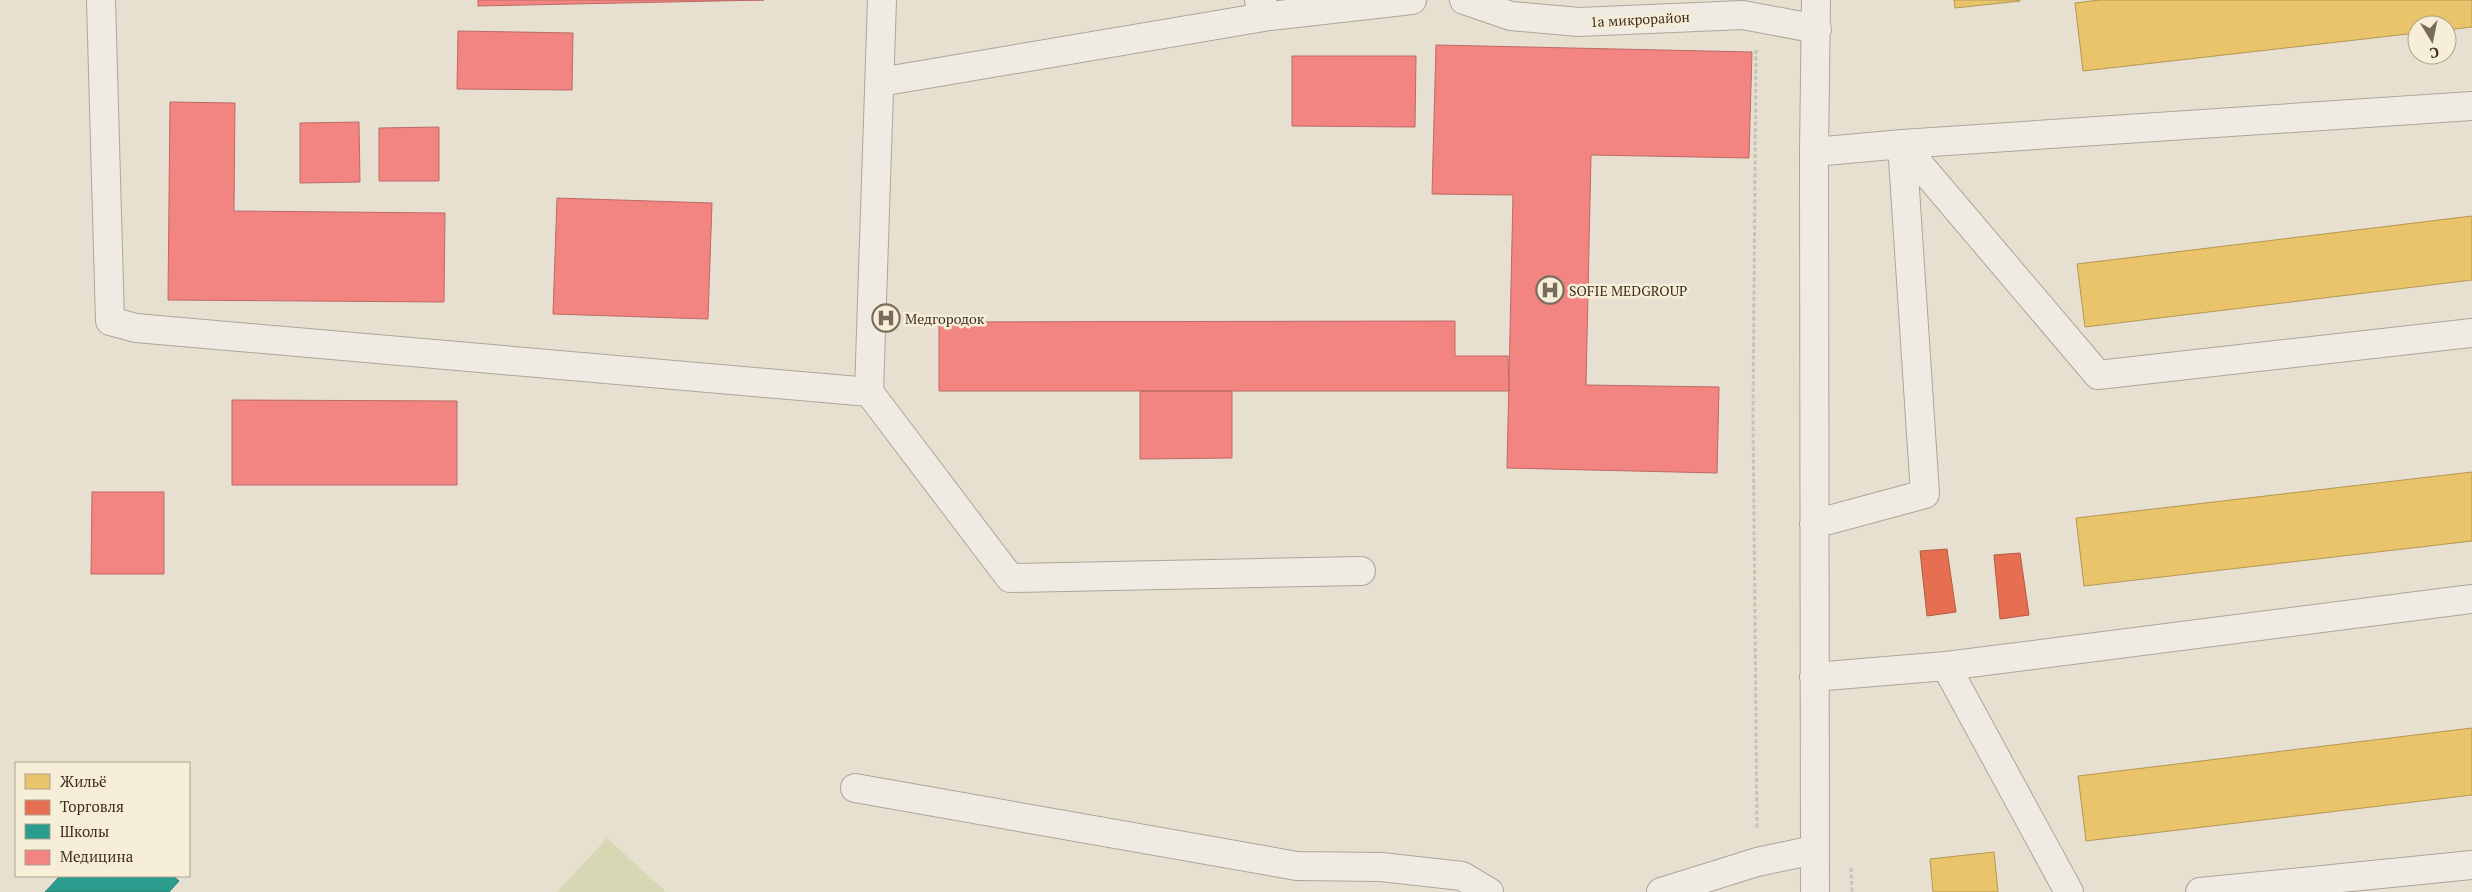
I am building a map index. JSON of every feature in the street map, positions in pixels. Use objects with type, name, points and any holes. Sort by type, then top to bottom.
[{"type":"street","points":[[101,0],[110,321],[136,328],[869,392]]},
{"type":"street","points":[[882,0],[869,392],[1010,578],[1361,572]]},
{"type":"street","points":[[880,82],[1264,8],[1412,0]]},
{"type":"street","name":"1а микрорайон","points":[[1464,0],[1511,16],[1579,22],[1743,14],[1816,29]]},
{"type":"street","points":[[1815,892],[1814,152],[1816,0]]},
{"type":"street","points":[[1814,152],[1902,144],[2472,106]]},
{"type":"street","points":[[1902,144],[2098,376],[2472,333]]},
{"type":"street","points":[[1814,524],[1925,494],[1902,144]]},
{"type":"street","points":[[1814,677],[1946,666],[2472,599]]},
{"type":"street","points":[[1946,666],[2069,892]]},
{"type":"street","points":[[855,788],[1297,866],[1381,867],[1462,876],[1489,892]]},
{"type":"street","points":[[1660,892],[1757,862],[1814,850]]},
{"type":"street","points":[[2200,892],[2472,865]]},
{"type":"path","points":[[1756,17],[1753,415],[1757,862]]},
{"type":"green space","points":[[607,838],[666,892],[557,892]]},
{"type":"building: Жильё","points":[[1954,0],[2020,0],[2020,1],[1955,8]]},
{"type":"building: Жильё","points":[[2100,0],[2472,0],[2472,27],[2457,29],[2457,15],[2407,15],[2407,34],[2083,71],[2075,3]]},
{"type":"building: Жильё","points":[[2472,216],[2472,280],[2085,327],[2077,264]]},
{"type":"building: Жильё","points":[[2472,472],[2472,541],[2084,586],[2076,518]]},
{"type":"building: Жильё","points":[[2472,728],[2472,795],[2086,841],[2078,776]]},
{"type":"building: Жильё","points":[[1994,852],[1998,892],[1933,892],[1930,859]]},
{"type":"building: Торговля","points":[[1947,549],[1956,612],[1927,616],[1920,551]]},
{"type":"building: Торговля","points":[[2020,553],[2029,615],[2000,619],[1994,555]]},
{"type":"building: Школы","points":[[59,877],[174,877],[179,881],[169,892],[45,892]]},
{"type":"building: Медицина","points":[[478,0],[764,0],[478,6]]},
{"type":"building: Медицина","points":[[458,31],[573,33],[572,90],[457,89]]},
{"type":"building: Медицина","name":"SOFIE MEDGROUP","points":[[1436,45],[1752,52],[1749,158],[1591,155],[1586,385],[1719,387],[1717,473],[1507,468],[1513,195],[1432,194]]},
{"type":"building: Медицина","points":[[1292,56],[1416,56],[1415,127],[1292,126]]},
{"type":"building: Медицина","points":[[170,102],[235,103],[234,211],[445,213],[444,302],[168,300]]},
{"type":"building: Медицина","points":[[359,122],[360,182],[300,183],[300,123]]},
{"type":"building: Медицина","points":[[439,127],[439,181],[379,181],[379,128]]},
{"type":"building: Медицина","points":[[557,198],[712,203],[708,319],[553,314]]},
{"type":"building: Медицина","points":[[1455,321],[1455,356],[1508,356],[1509,391],[939,391],[939,322]]},
{"type":"building: Медицина","points":[[1140,391],[1232,391],[1232,458],[1140,459]]},
{"type":"building: Медицина","points":[[232,400],[457,401],[457,485],[232,485]]},
{"type":"building: Медицина","points":[[92,492],[164,492],[164,574],[91,574]]},
{"type":"place","name":"SOFIE MEDGROUP","points":[[1550,290]]},
{"type":"place","name":"Медгородок","points":[[886,318]]}]
